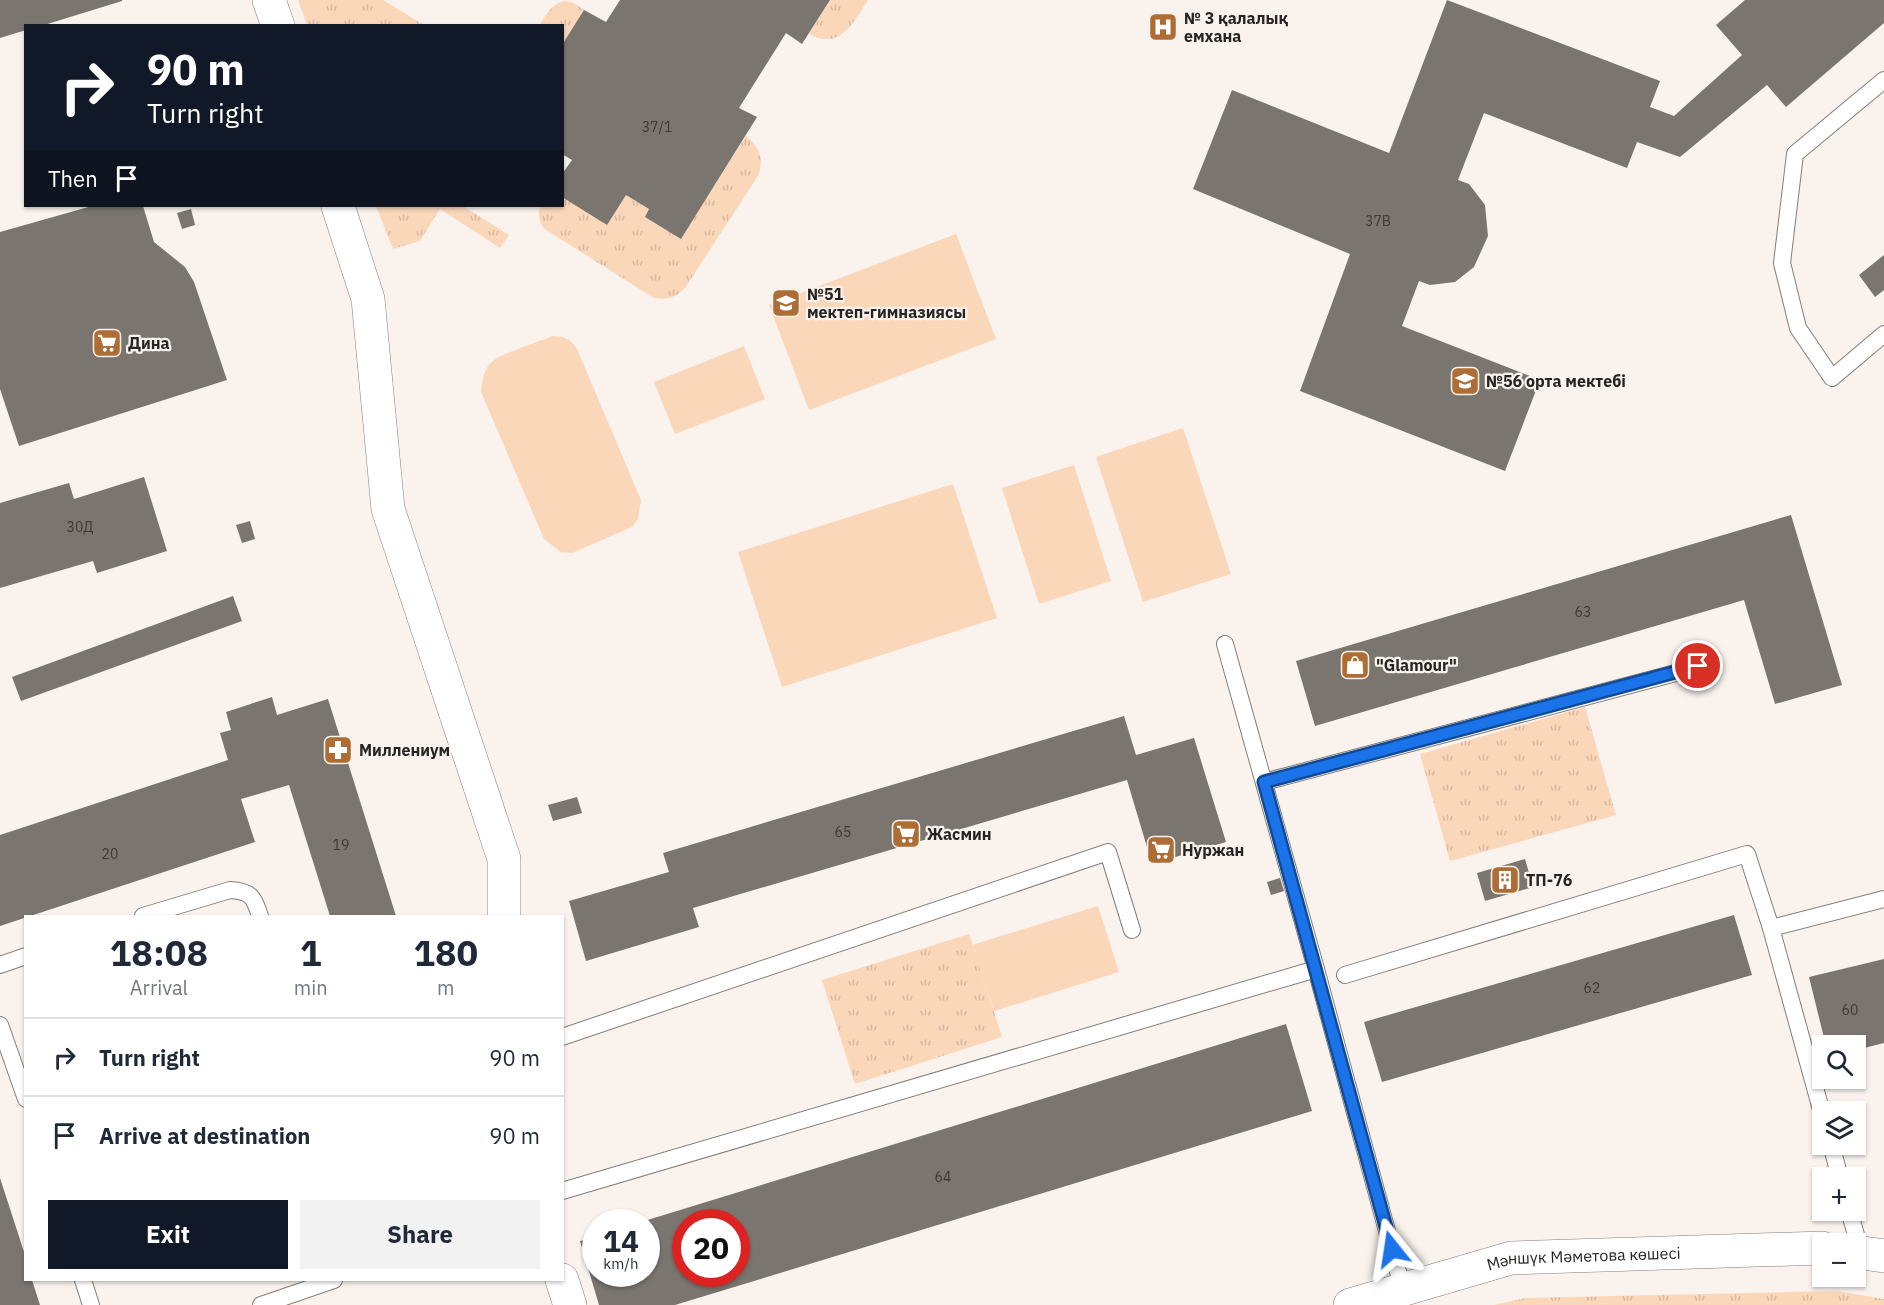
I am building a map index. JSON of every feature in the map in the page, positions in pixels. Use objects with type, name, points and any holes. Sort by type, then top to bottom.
[{"type":"street","points":[[269,0],[277,24]]},
{"type":"street","points":[[338,207],[369,299],[388,509],[504,860],[504,915]]},
{"type":"street","name":"Мәншүк Мәметова көшесі","points":[[1350,1305],[1511,1258],[1812,1248]]},
{"type":"street","points":[[562,1281],[570,1305]]},
{"type":"lane","points":[[1884,80],[1796,154],[1782,263],[1798,328],[1832,378],[1884,334]]},
{"type":"lane","points":[[1225,644],[1403,1290]]},
{"type":"lane","points":[[1264,782],[1698,666]]},
{"type":"lane","points":[[564,1036],[1108,852],[1132,930]]},
{"type":"lane","points":[[1345,975],[1747,854],[1771,928],[1819,1101]]},
{"type":"lane","points":[[146,915],[230,890],[243,890],[252,896],[260,915]]},
{"type":"lane","points":[[1771,928],[1884,899]]},
{"type":"lane","points":[[0,965],[24,957]]},
{"type":"lane","points":[[564,1190],[1316,969]]},
{"type":"lane","points":[[0,1025],[24,1094]]},
{"type":"lane","points":[[1854,1221],[1867,1254]]},
{"type":"lane","points":[[84,1281],[92,1305]]},
{"type":"lane","points":[[261,1305],[331,1281]]},
{"type":"green space","points":[[298,0],[383,0],[422,24],[307,24]]},
{"type":"green space","points":[[830,0],[868,0],[851,25],[837,37],[829,39],[809,34]]},
{"type":"green space","points":[[560,2],[574,3],[584,10],[564,43],[564,24],[540,24],[553,7]]},
{"type":"green space","points":[[746,136],[760,154],[761,164],[758,176],[685,288],[674,296],[654,298],[543,228],[539,214],[541,207],[564,207],[564,197],[626,195],[649,209],[645,217],[681,238]]},
{"type":"green space","points":[[376,207],[465,207],[509,235],[500,248],[440,209],[420,241],[393,249]]},
{"type":"green space","points":[[956,234],[996,339],[809,410],[769,305]]},
{"type":"green space","points":[[552,336],[567,339],[577,349],[641,500],[638,519],[632,527],[572,553],[561,552],[544,539],[481,392],[487,367],[493,361]]},
{"type":"green space","points":[[744,346],[765,399],[675,434],[654,382]]},
{"type":"green space","points":[[1183,428],[1231,574],[1143,602],[1096,457]]},
{"type":"green space","points":[[1074,465],[1111,581],[1039,604],[1002,488]]},
{"type":"green space","points":[[953,484],[997,618],[782,687],[738,552]]},
{"type":"green space","points":[[1585,707],[1616,815],[1450,861],[1420,754]]},
{"type":"green space","points":[[1098,906],[1119,972],[994,1011],[972,945]]},
{"type":"green space","points":[[969,934],[1002,1037],[855,1084],[822,980]]},
{"type":"green space","points":[[1837,1291],[1884,1299],[1884,1305],[1494,1305],[1525,1298]]},
{"type":"building","points":[[0,0],[122,0],[47,24],[24,24],[24,31],[0,38]]},
{"type":"building","points":[[620,0],[830,0],[802,44],[786,33],[739,108],[757,117],[681,239],[645,217],[649,209],[626,195],[607,225],[564,198],[564,171],[572,160],[564,155],[564,42],[584,10],[606,22]]},
{"type":"building","points":[[1447,0],[1660,81],[1650,107],[1674,116],[1742,55],[1716,25],[1745,0],[1884,0],[1884,23],[1786,107],[1767,85],[1680,157],[1637,142],[1627,168],[1484,113],[1458,180],[1469,184],[1485,205],[1488,236],[1474,267],[1455,282],[1430,285],[1419,281],[1402,326],[1540,380],[1505,471],[1300,391],[1350,254],[1193,189],[1232,90],[1389,153]]},
{"type":"building","name":"Дина","points":[[88,207],[143,207],[154,242],[185,267],[194,282],[227,380],[19,446],[0,389],[0,232]]},
{"type":"building","points":[[191,209],[195,225],[182,229],[177,213]]},
{"type":"building","points":[[1884,255],[1884,290],[1875,297],[1859,275]]},
{"type":"building","points":[[144,477],[167,551],[97,573],[93,561],[0,588],[0,503],[69,483],[74,499]]},
{"type":"building","points":[[1791,515],[1842,685],[1775,704],[1744,600],[1315,726],[1296,661]]},
{"type":"building","points":[[250,521],[255,539],[242,543],[236,525]]},
{"type":"building","points":[[233,596],[242,621],[21,701],[12,677]]},
{"type":"building","points":[[272,697],[277,715],[328,699],[396,915],[330,915],[289,785],[241,799],[255,842],[33,915],[24,915],[24,918],[0,926],[0,835],[228,760],[220,733],[231,730],[226,712]]},
{"type":"building","points":[[1124,716],[1136,755],[1194,738],[1226,842],[1152,864],[1127,780],[693,908],[699,927],[586,961],[569,901],[669,872],[663,853]]},
{"type":"building","points":[[577,797],[582,813],[553,821],[548,805]]},
{"type":"building","name":"ТП-76","points":[[1525,859],[1533,887],[1485,901],[1477,873]]},
{"type":"building","points":[[1280,878],[1284,891],[1271,895],[1267,882]]},
{"type":"building","points":[[1734,915],[1752,975],[1382,1082],[1364,1022]]},
{"type":"building","points":[[1884,959],[1884,1043],[1866,1048],[1866,1035],[1823,1035],[1809,977]]},
{"type":"building","points":[[1286,1024],[1312,1111],[750,1282],[750,1209],[683,1209]]},
{"type":"building","points":[[0,1178],[24,1252],[24,1281],[32,1281],[40,1305],[0,1305]]},
{"type":"building","points":[[672,1212],[672,1287],[734,1287],[675,1305],[599,1305],[594,1287],[660,1287],[660,1216]]},
{"type":"place","name":"№ 3 қалалық емхана","points":[[1163,27]]},
{"type":"place","name":"№51 мектеп-гимназиясы","points":[[786,303]]},
{"type":"place","name":"Дина","points":[[107,343]]},
{"type":"place","name":"№56 орта мектебі","points":[[1465,381]]},
{"type":"place","name":"\"Glamour\"","points":[[1355,665]]},
{"type":"place","name":"Миллениум","points":[[338,750]]},
{"type":"place","name":"Жасмин","points":[[906,834]]},
{"type":"place","name":"Нуржан","points":[[1161,850]]},
{"type":"place","name":"ТП-76","points":[[1505,880]]},
{"type":"route","points":[[1392,1249],[1264,782],[1698,666]]}]
